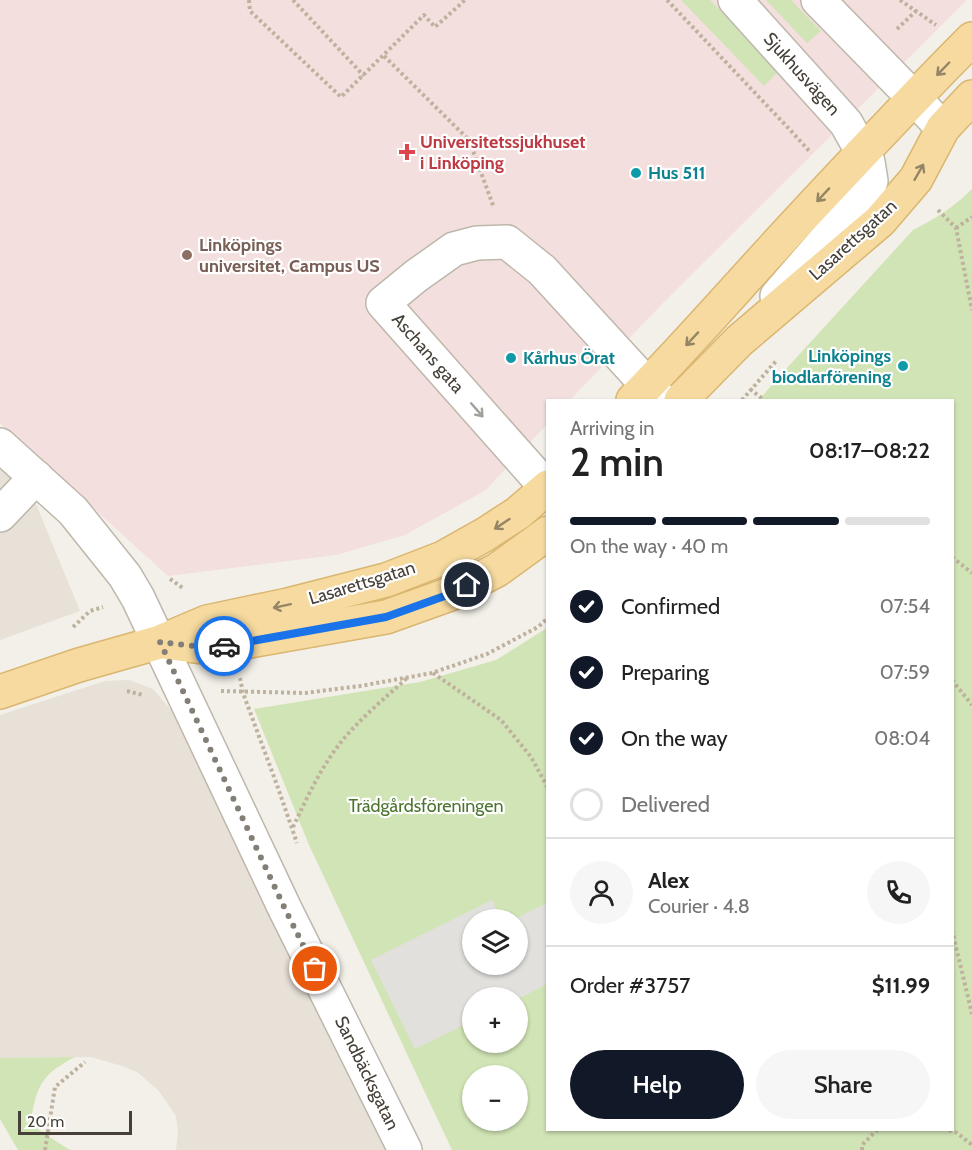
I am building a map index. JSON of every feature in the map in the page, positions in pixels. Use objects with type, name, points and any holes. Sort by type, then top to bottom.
[{"type":"main road","points":[[647,396],[690,341],[801,217],[972,39]]},
{"type":"main road","name":"Lasarettsgatan","points":[[682,399],[739,341],[880,221],[916,179],[943,128],[972,97]]},
{"type":"main road","name":"Lasarettsgatan","points":[[0,692],[79,665],[160,642],[207,622],[288,605],[386,580],[443,558],[484,535],[518,513],[546,488]]},
{"type":"main road","name":"Lasarettsgatan","points":[[160,642],[210,648],[386,617],[453,593],[497,570],[546,534]]},
{"type":"street","name":"Sjukhusvägen","points":[[735,0],[846,123],[863,153]]},
{"type":"street","points":[[818,0],[943,128]]},
{"type":"street","name":"Lasarettsgatan","points":[[739,341],[867,192],[872,181],[868,162],[863,153]]},
{"type":"street","points":[[507,242],[542,270],[647,396]]},
{"type":"street","name":"Aschans gata","points":[[507,242],[477,243],[453,249],[383,303],[546,486]]},
{"type":"street","name":"Sandbäcksgatan","points":[[0,445],[73,511],[125,576],[138,598],[285,909],[405,1150]]},
{"type":"street","points":[[0,515],[36,477]]},
{"type":"path","points":[[249,0],[250,11],[341,97],[424,15],[435,27],[465,0]]},
{"type":"path","points":[[293,0],[364,75]]},
{"type":"path","points":[[667,0],[794,133],[813,156]]},
{"type":"path","points":[[900,0],[936,25]]},
{"type":"path","points":[[384,56],[469,140],[507,242]]},
{"type":"path","points":[[934,206],[956,228],[972,310]]},
{"type":"path","points":[[956,228],[972,217]]},
{"type":"path","points":[[743,399],[750,389],[764,399]]},
{"type":"path","points":[[954,558],[972,573]]},
{"type":"path","points":[[119,688],[153,698],[186,697],[215,691],[305,693],[360,686],[432,673],[487,654],[538,627],[546,620]]},
{"type":"path","points":[[235,645],[243,693],[300,851]]},
{"type":"path","points":[[432,673],[501,720],[531,757],[546,784]]},
{"type":"path","points":[[292,828],[313,786],[338,746],[407,678]]},
{"type":"path","points":[[954,682],[972,705]]},
{"type":"path","points":[[954,943],[972,1014]]},
{"type":"path","points":[[45,1150],[55,1087],[85,1062]]},
{"type":"path","points":[[862,1150],[862,1144],[876,1131]]},
{"type":"path","points":[[952,1131],[972,1144]]},
{"type":"shaded area","name":"Universitetssjukhuset i Linköping","points":[[0,0],[967,0],[662,304],[571,399],[546,399],[546,425],[486,490],[405,535],[336,555],[168,576],[0,423]]},
{"type":"shaded area","points":[[0,465],[31,492],[80,611],[0,640]]},
{"type":"shaded area","points":[[129,680],[153,689],[171,710],[385,1150],[176,1150],[178,1132],[176,1116],[158,1090],[137,1072],[91,1057],[0,1058],[0,715],[105,681]]},
{"type":"shaded area","points":[[492,900],[496,909],[474,909]]},
{"type":"shaded area","points":[[546,903],[546,985],[528,994],[528,987],[462,987],[462,1026],[415,1049],[371,960],[462,915],[462,975],[528,975],[528,912]]},
{"type":"green space","points":[[681,0],[710,0],[779,71],[764,86]]},
{"type":"green space","points":[[766,0],[791,0],[821,31],[807,43]]},
{"type":"green space","name":"Trädgårdsföreningen","points":[[972,189],[972,1150],[452,1150],[309,845],[254,709],[420,682],[496,660],[546,629],[546,1131],[954,1131],[954,399],[760,399],[913,230]]},
{"type":"green space","points":[[75,1057],[55,1069],[43,1082],[36,1098],[31,1120],[39,1130],[72,1150],[18,1150],[0,1119],[0,1058]]},
{"type":"way so far","points":[[224,646],[210,648],[160,642],[315,969]]},
{"type":"place","name":"Universitetssjukhuset i Linköping","points":[[407,152]]},
{"type":"place","name":"Hus 511","points":[[636,173]]},
{"type":"place","name":"Linköpings universitet, Campus US","points":[[187,255]]},
{"type":"place","name":"Kårhus Örat","points":[[511,358]]},
{"type":"place","name":"Linköpings biodlarförening","points":[[903,366]]},
{"type":"route","points":[[224,646],[386,617],[453,593],[467,585]]}]
